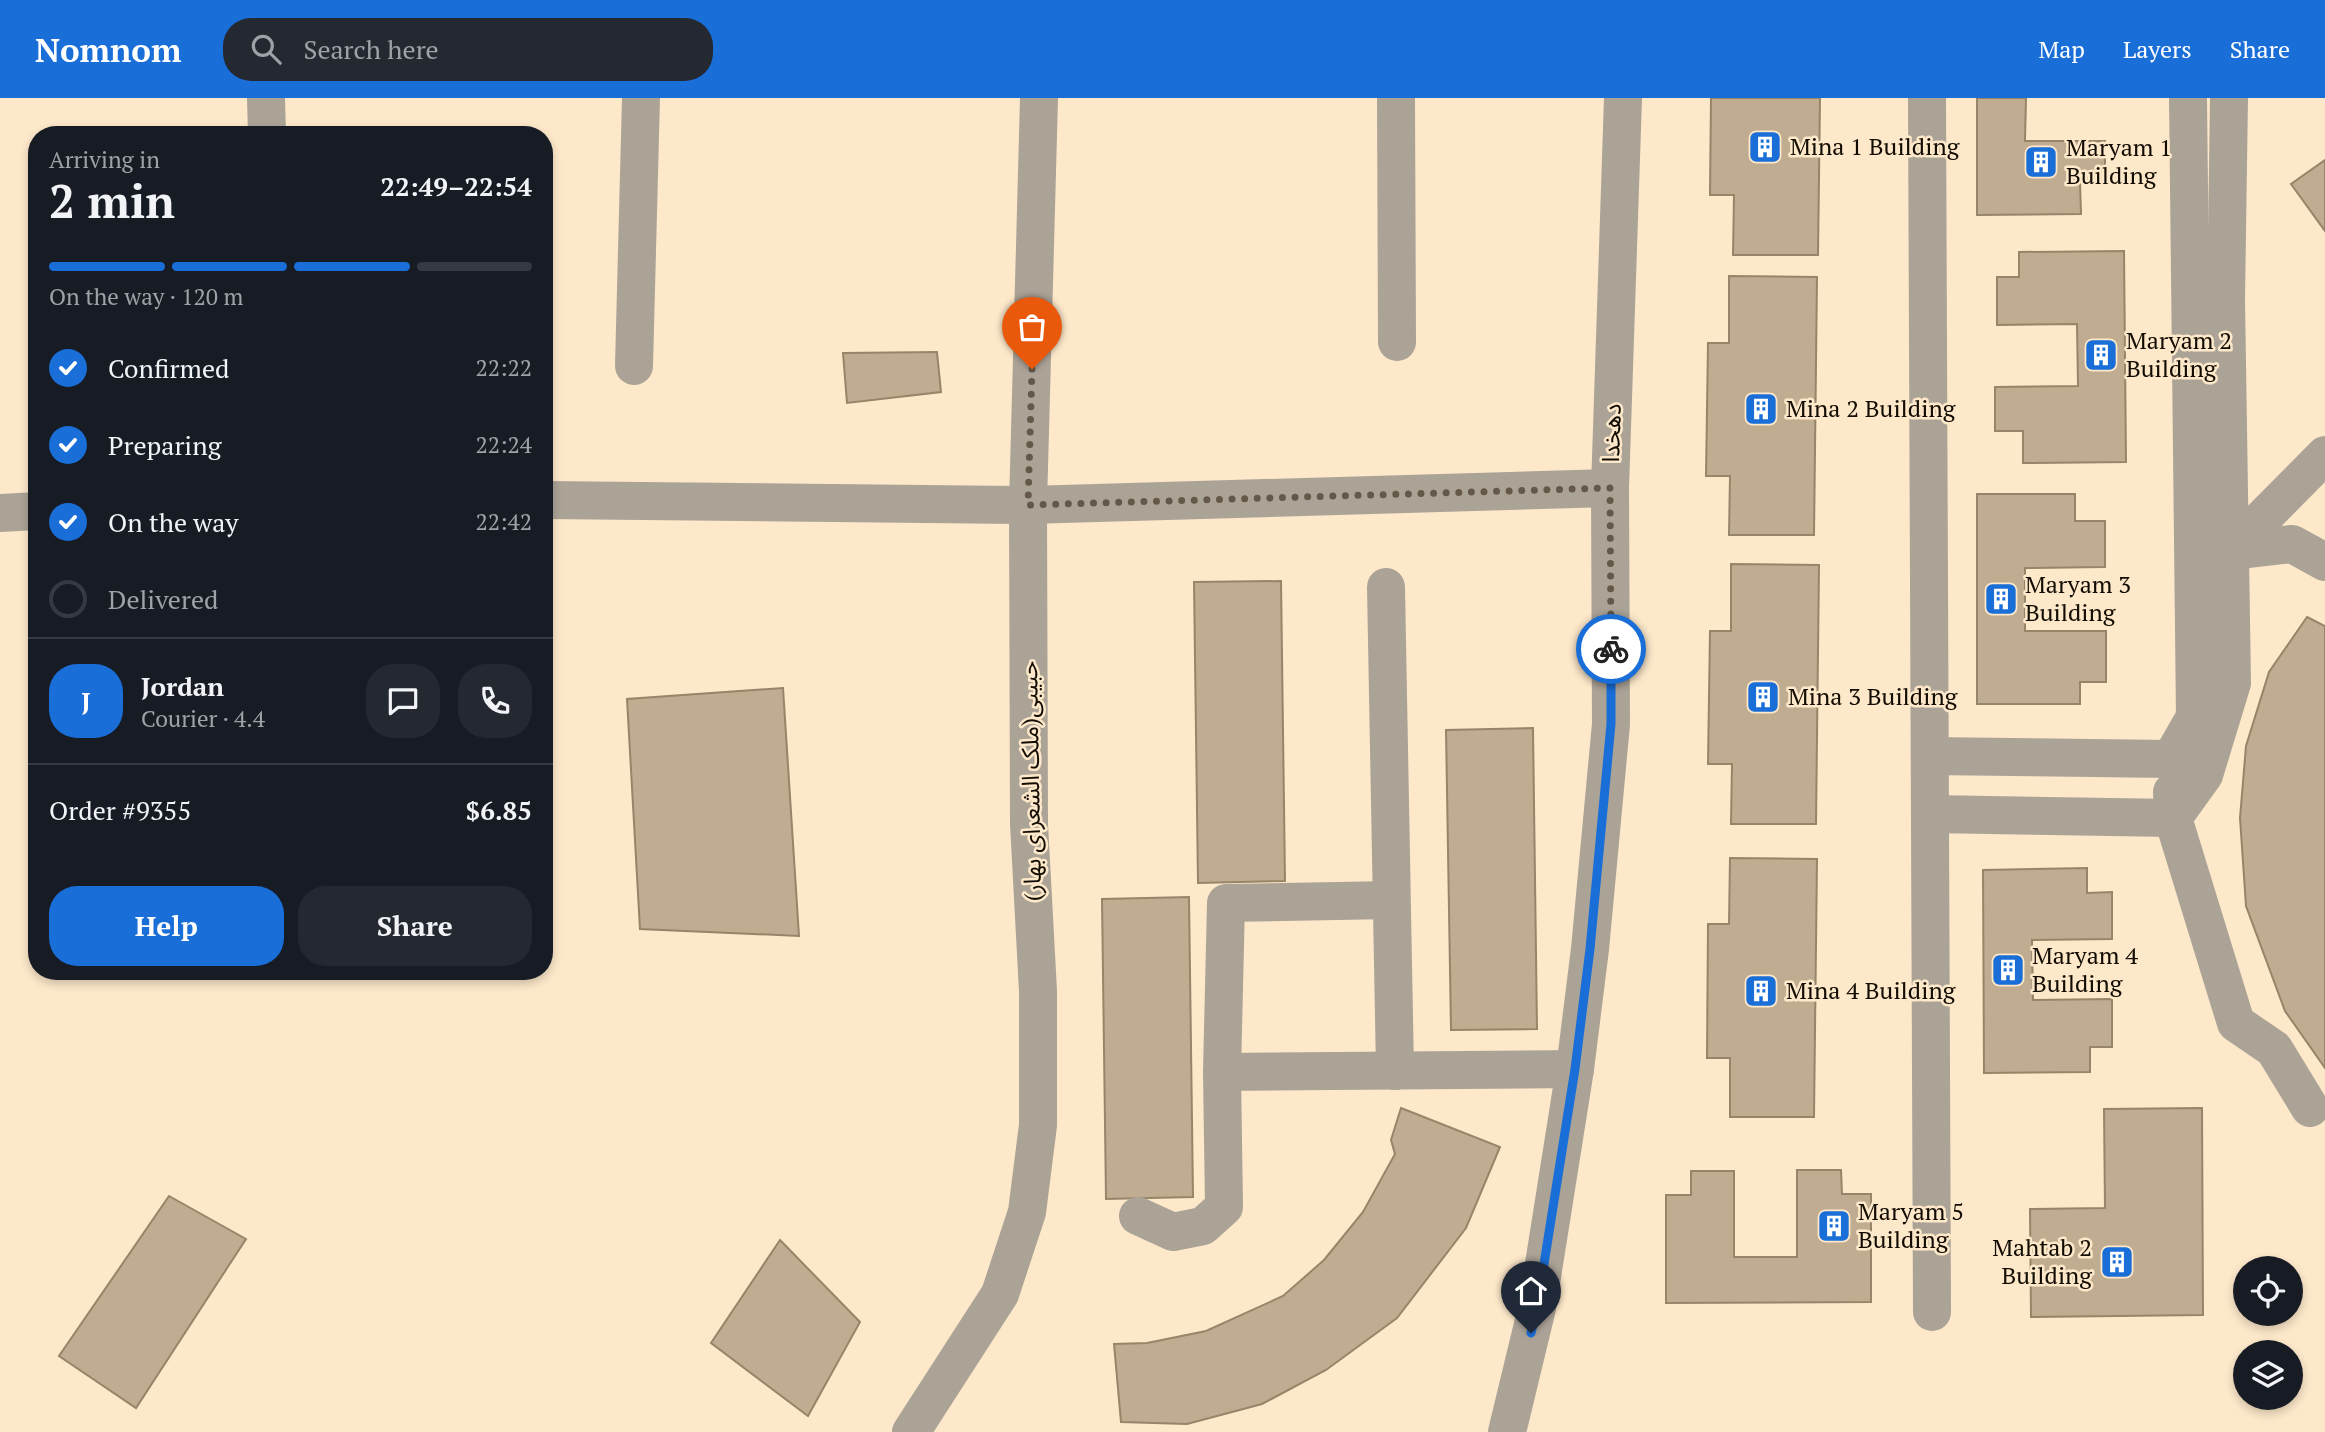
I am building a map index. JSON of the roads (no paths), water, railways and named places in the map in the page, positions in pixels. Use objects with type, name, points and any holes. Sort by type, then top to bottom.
[{"type":"street","points":[[266,98],[267,126]]},
{"type":"street","points":[[634,366],[641,98]]},
{"type":"street","name":"حبیبی(ملک الشعرای بهار)","points":[[911,1432],[1000,1294],[1027,1212],[1038,1125],[1038,991],[1029,824],[1028,505],[1040,98]]},
{"type":"street","points":[[1396,98],[1397,342]]},
{"type":"street","name":"دهخدا","points":[[1507,1432],[1537,1308],[1575,1069],[1590,949],[1611,724],[1610,488],[1623,98]]},
{"type":"street","points":[[1927,98],[1932,1312]]},
{"type":"street","points":[[2173,818],[2204,775],[2232,683],[2212,553],[2188,98]]},
{"type":"street","points":[[2229,98],[2226,299],[2212,553],[2192,623],[2194,717],[2171,759],[2173,818],[2236,1023],[2274,1049],[2310,1108]]},
{"type":"street","points":[[2212,553],[2325,455]]},
{"type":"street","points":[[553,500],[1028,505],[1610,488]]},
{"type":"street","points":[[0,513],[28,511]]},
{"type":"street","points":[[2212,553],[2292,544],[2325,562]]},
{"type":"street","points":[[1387,587],[1395,1070]]},
{"type":"street","points":[[1930,756],[2171,759]]},
{"type":"street","points":[[1930,814],[2173,818]]},
{"type":"street","points":[[1138,1216],[1173,1232],[1203,1226],[1224,1207],[1222,1072],[1226,903],[1391,900]]},
{"type":"street","points":[[1222,1072],[1575,1069]]},
{"type":"place","name":"Mina 1 Building","points":[[1765,147]]},
{"type":"place","name":"Maryam 1 Building","points":[[2041,162]]},
{"type":"place","name":"Maryam 2 Building","points":[[2101,355]]},
{"type":"place","name":"Mina 2 Building","points":[[1761,409]]},
{"type":"place","name":"Maryam 3 Building","points":[[2001,599]]},
{"type":"place","name":"Mina 3 Building","points":[[1763,697]]},
{"type":"place","name":"Maryam 4 Building","points":[[2008,970]]},
{"type":"place","name":"Mina 4 Building","points":[[1761,991]]},
{"type":"place","name":"Maryam 5 Building","points":[[1834,1226]]},
{"type":"place","name":"Mahtab 2 Building","points":[[2117,1262]]}]
